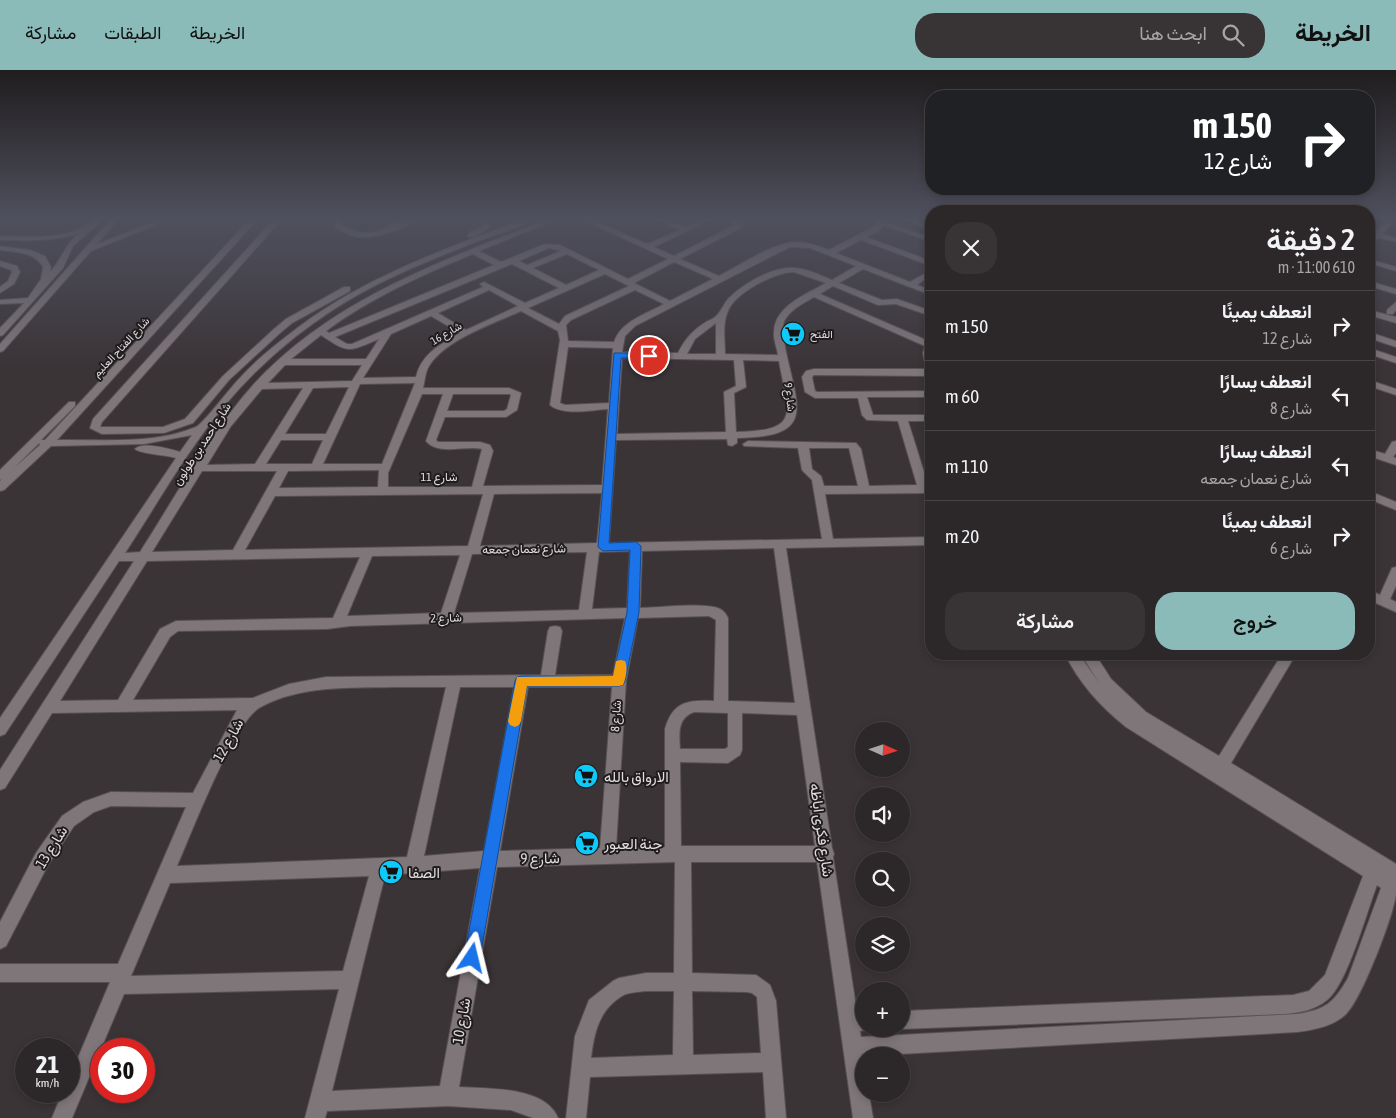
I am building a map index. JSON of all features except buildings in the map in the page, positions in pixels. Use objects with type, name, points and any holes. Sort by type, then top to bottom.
[{"type":"street","points":[[0,301],[11,288],[16,272],[14,268]]},
{"type":"street","points":[[44,285],[48,268]]},
{"type":"street","points":[[0,333],[58,268]]},
{"type":"street","points":[[0,349],[72,268]]},
{"type":"street","name":"شارع الفتاح العليم","points":[[0,487],[205,268]]},
{"type":"street","points":[[235,268],[98,421],[95,428],[102,430],[164,430],[189,421],[246,358],[289,320],[374,274],[389,268]]},
{"type":"street","name":"شارع احمد بن طولون","points":[[0,730],[216,408],[268,356],[307,325],[344,300],[405,268]]},
{"type":"street","name":"شارع احمد بن طولون","points":[[0,783],[227,424],[258,386],[283,362],[325,334],[364,302],[437,268]]},
{"type":"street","points":[[325,334],[493,268]]},
{"type":"street","points":[[526,268],[565,288]]},
{"type":"street","points":[[602,268],[669,304]]},
{"type":"street","points":[[613,406],[564,408],[555,405],[564,344],[562,326],[568,318],[631,285],[657,268]]},
{"type":"street","points":[[694,268],[718,279]]},
{"type":"street","points":[[585,614],[607,489],[618,344],[621,336],[628,327],[740,268]]},
{"type":"street","name":"شارع 9","points":[[611,437],[732,440],[768,434],[784,427],[791,420],[793,407],[778,332],[781,318],[793,306],[859,268]]},
{"type":"street","points":[[867,268],[925,291]]},
{"type":"street","name":"شارع 16","points":[[383,491],[382,479],[386,467],[418,391],[423,367],[431,356],[444,345],[466,333],[606,270]]},
{"type":"street","points":[[721,357],[722,318],[726,305],[736,295],[781,272],[799,271],[882,303],[897,301],[925,312]]},
{"type":"street","points":[[471,277],[562,330]]},
{"type":"street","points":[[911,285],[925,277]]},
{"type":"street","points":[[0,279],[12,280]]},
{"type":"street","points":[[0,291],[12,280]]},
{"type":"street","points":[[1375,285],[1396,292]]},
{"type":"street","points":[[325,334],[345,347],[351,348],[490,287]]},
{"type":"street","points":[[813,294],[925,340]]},
{"type":"street","points":[[0,301],[30,300]]},
{"type":"street","points":[[1375,307],[1394,310]]},
{"type":"street","points":[[432,313],[466,333]]},
{"type":"street","points":[[1375,314],[1396,320]]},
{"type":"street","points":[[682,356],[689,341],[695,334],[722,318]]},
{"type":"street","points":[[289,320],[307,325]]},
{"type":"street","points":[[316,467],[356,383],[387,332]]},
{"type":"street","points":[[1375,337],[1396,344]]},
{"type":"street","points":[[564,344],[618,344]]},
{"type":"street","points":[[1375,346],[1396,354]]},
{"type":"street","points":[[1375,353],[1396,360]]},
{"type":"street","points":[[617,355],[783,358]]},
{"type":"street","points":[[732,440],[729,392],[741,387],[738,357]]},
{"type":"street","points":[[283,362],[369,362]]},
{"type":"street","points":[[925,371],[814,372],[809,373],[807,377],[810,392],[815,395],[925,394]]},
{"type":"street","points":[[258,386],[420,380]]},
{"type":"street","points":[[1375,384],[1395,389]]},
{"type":"street","points":[[259,467],[310,385]]},
{"type":"street","points":[[418,391],[509,390],[515,392],[516,395],[512,410],[506,414],[441,414]]},
{"type":"street","points":[[449,391],[431,441],[433,444],[480,445],[488,449],[477,490]]},
{"type":"street","points":[[862,395],[870,417],[925,418]]},
{"type":"street","points":[[902,418],[925,482]]},
{"type":"street","points":[[38,447],[163,440],[202,428]]},
{"type":"street","points":[[277,437],[330,437]]},
{"type":"street","points":[[156,449],[162,445],[163,440]]},
{"type":"street","points":[[688,444],[732,440],[803,444],[846,443],[854,446],[864,490]]},
{"type":"street","points":[[803,444],[807,468],[817,477],[828,542]]},
{"type":"street","points":[[1375,454],[1392,460],[1396,444]]},
{"type":"street","points":[[76,446],[156,449],[183,457]]},
{"type":"street","name":"شارع الفتاح العليم","points":[[0,476],[38,447]]},
{"type":"street","points":[[238,554],[285,467]]},
{"type":"street","points":[[200,468],[386,467]]},
{"type":"street","name":"شارع 11","points":[[272,492],[607,489]]},
{"type":"street","points":[[446,618],[490,490]]},
{"type":"street","points":[[819,490],[925,490]]},
{"type":"street","points":[[1375,497],[1396,506]]},
{"type":"street","name":"شارع نعمان جمعه","points":[[117,557],[925,541]]},
{"type":"street","name":"شارع فكرى اباظه","points":[[778,543],[826,854],[855,1011]]},
{"type":"street","name":"شارع 8","points":[[607,857],[619,681],[633,612],[636,546]]},
{"type":"street","points":[[338,622],[368,551]]},
{"type":"street","points":[[1384,602],[1396,571]]},
{"type":"street","points":[[1375,598],[1396,607]]},
{"type":"street","name":"شارع 2","points":[[123,705],[165,633],[176,626],[327,624],[446,618],[709,611],[717,613],[722,618],[728,707]]},
{"type":"street","points":[[547,681],[555,631]]},
{"type":"street","points":[[1075,660],[1088,682],[1114,710],[1149,735],[1219,770],[1395,881]]},
{"type":"street","points":[[1092,660],[1106,684],[1141,716],[1373,872],[1395,881]]},
{"type":"street","points":[[1219,770],[1285,660]]},
{"type":"street","name":"شارع 12","points":[[62,1118],[198,800],[233,728],[242,714],[254,704],[289,690],[326,683],[394,681],[619,681]]},
{"type":"street","name":"شارع 10","points":[[448,1096],[522,681]]},
{"type":"street","points":[[414,863],[454,682]]},
{"type":"street","points":[[48,707],[254,704]]},
{"type":"street","points":[[683,1065],[683,982],[672,755],[674,719],[681,711],[694,706],[804,709]]},
{"type":"street","points":[[672,755],[728,756],[732,754],[735,750],[728,707]]},
{"type":"street","name":"شارع 13","points":[[0,940],[42,859],[68,821],[89,807],[110,800],[198,800]]},
{"type":"street","name":"شارع 9","points":[[165,875],[379,867],[490,859],[826,854]]},
{"type":"street","points":[[379,867],[317,1110],[448,1096],[511,1100],[536,1108],[548,1118]]},
{"type":"street","points":[[910,1020],[1284,1005],[1312,1000],[1323,994],[1331,985],[1373,872]]},
{"type":"street","points":[[853,1047],[1288,1024],[1322,1018],[1341,1007],[1350,994],[1395,881]]},
{"type":"street","points":[[0,973],[120,979],[350,980]]},
{"type":"street","points":[[576,1118],[584,1036],[596,1007],[619,987],[646,982],[683,982],[756,984],[764,991],[773,1062],[776,1118]]},
{"type":"street","name":"شارع فكرى اباظه","points":[[855,1034],[853,1047],[863,1118]]},
{"type":"street","points":[[581,1068],[773,1062]]},
{"type":"slow traffic","points":[[515,721],[522,681],[619,681],[621,665]]},
{"type":"place","name":"الفتح","points":[[793,334]]},
{"type":"place","name":"الارواق بالله","points":[[586,776]]},
{"type":"place","name":"جنة العبور","points":[[587,843]]},
{"type":"place","name":"الصفا","points":[[391,872]]},
{"type":"route","points":[[472,958],[522,681],[619,681],[620,668],[633,612],[636,546],[603,547],[617,355],[649,356]]}]
